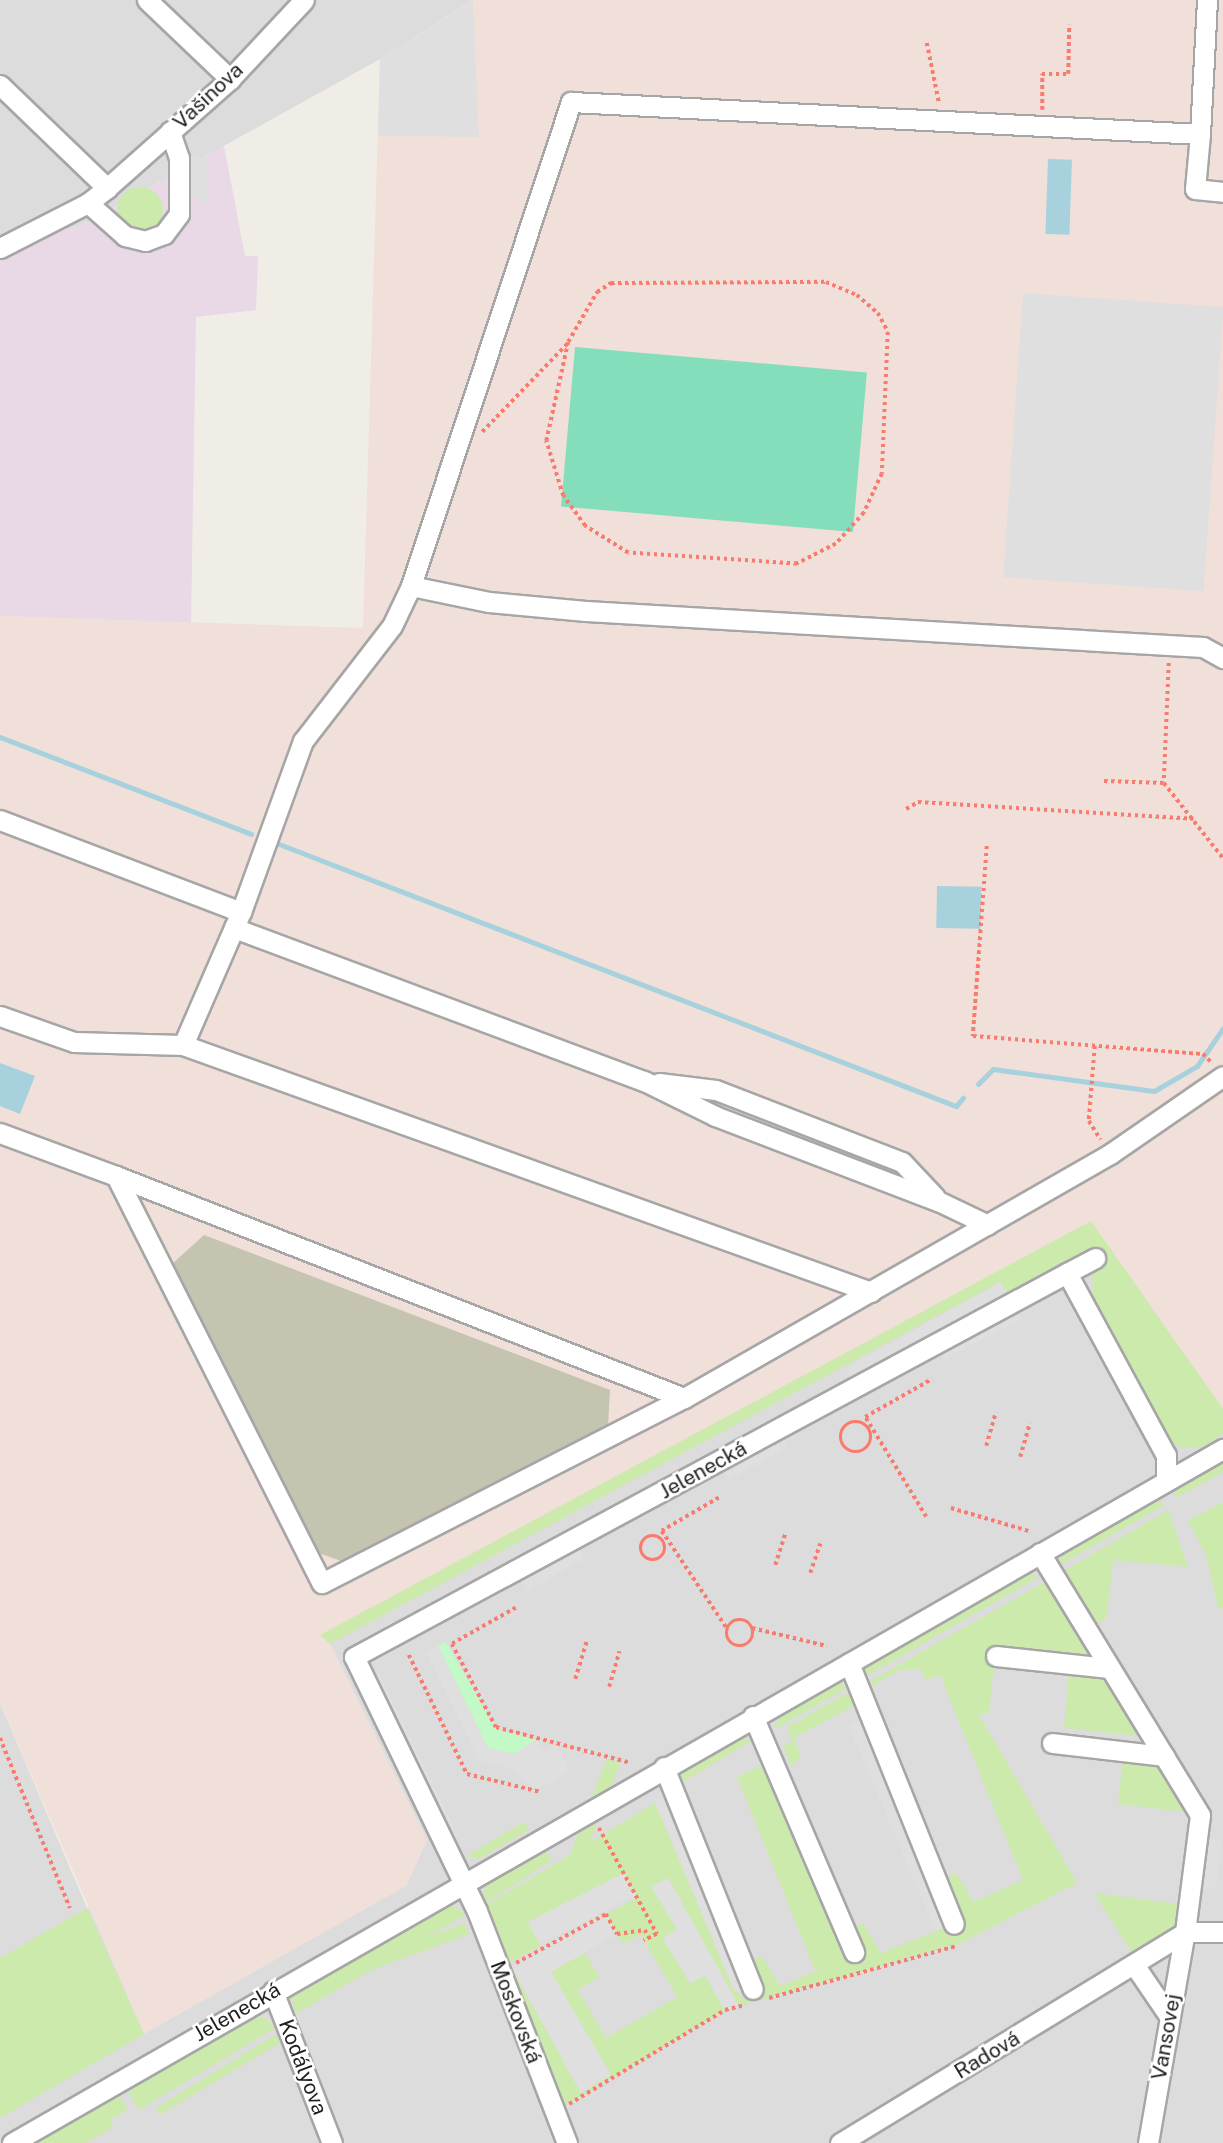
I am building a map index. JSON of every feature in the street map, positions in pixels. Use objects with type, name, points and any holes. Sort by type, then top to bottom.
[{"type":"street","points":[[147,0],[230,79]]},
{"type":"street","name":"Vašinova","points":[[0,248],[88,203],[107,188],[230,79],[304,0]]},
{"type":"street","points":[[1207,0],[1195,189],[1223,192]]},
{"type":"street","points":[[0,85],[107,188]]},
{"type":"street","points":[[183,1045],[237,920],[303,741],[392,626],[411,586],[455,460],[571,102],[1041,123],[1200,134]]},
{"type":"street","points":[[88,203],[124,236],[145,241],[164,234],[179,214],[179,158],[170,132]]},
{"type":"street","points":[[411,586],[489,602],[586,611],[1203,647],[1223,658]]},
{"type":"street","points":[[0,820],[237,920],[644,1081],[715,1116],[938,1201],[988,1225]]},
{"type":"street","points":[[0,1016],[74,1042],[183,1045],[871,1292]]},
{"type":"street","points":[[116,1176],[322,1583],[684,1398],[1110,1154],[1223,1076]]},
{"type":"street","points":[[0,1133],[684,1398]]},
{"type":"street","points":[[1095,1258],[1067,1273],[1166,1455],[1166,1481]]},
{"type":"street","name":"Jelenecká","points":[[463,1881],[354,1657],[1067,1273]]},
{"type":"street","name":"Jelenecká","points":[[14,2142],[463,1881],[1223,1449]]},
{"type":"street","points":[[1040,1553],[1200,1815],[1185,1932],[1223,1932]]},
{"type":"street","points":[[996,1656],[1109,1668]]},
{"type":"street","points":[[849,1663],[954,1924]]},
{"type":"street","points":[[753,1716],[853,1952]]},
{"type":"street","points":[[1052,1743],[1164,1756]]},
{"type":"street","points":[[664,1767],[753,1989]]},
{"type":"street","name":"Moskovská","points":[[463,1881],[505,1967],[567,2143]]},
{"type":"street","name":"Radová","points":[[840,2143],[1135,1966],[1185,1932]]},
{"type":"street","name":"Vansovej","points":[[1148,2143],[1185,1932]]},
{"type":"street","points":[[1135,1966],[1169,2016]]},
{"type":"street","name":"Kodályova","points":[[273,1991],[332,2143]]},
{"type":"path","points":[[1041,123],[1042,74],[1068,74],[1069,25]]},
{"type":"path","points":[[928,43],[942,118]]},
{"type":"path","points":[[455,460],[568,342],[597,292],[611,283],[827,282],[856,295],[878,313],[888,332],[882,474],[864,513],[835,544],[797,564],[628,553],[585,526],[563,496],[546,441],[568,342]]},
{"type":"path","points":[[1170,646],[1164,783],[1223,858]]},
{"type":"path","points":[[1104,781],[1164,783]]},
{"type":"path","points":[[906,809],[918,802],[1192,819]]},
{"type":"path","points":[[987,846],[973,1036],[1205,1056]]},
{"type":"path","points":[[1095,1046],[1089,1121],[1110,1154]]},
{"type":"path","points":[[926,1517],[865,1417],[932,1379]]},
{"type":"path","points":[[986,1446],[996,1412]]},
{"type":"path","points":[[858,1422],[870,1429],[870,1441],[863,1450],[852,1451],[843,1443],[841,1434],[849,1424],[858,1422]]},
{"type":"path","points":[[1020,1457],[1030,1423]]},
{"type":"path","points":[[664,1539],[647,1538],[641,1548],[644,1556],[661,1557],[665,1548],[664,1539],[662,1531],[719,1498]]},
{"type":"path","points":[[951,1508],[1032,1532]]},
{"type":"path","points":[[775,1565],[785,1534]]},
{"type":"path","points":[[664,1539],[728,1630],[729,1640],[741,1646],[750,1641],[752,1628]]},
{"type":"path","points":[[810,1573],[820,1544]]},
{"type":"path","points":[[516,1608],[452,1644],[496,1727],[628,1762]]},
{"type":"path","points":[[728,1630],[739,1621],[752,1628],[827,1646]]},
{"type":"path","points":[[575,1679],[586,1642]]},
{"type":"path","points":[[609,1687],[619,1651]]},
{"type":"path","points":[[409,1655],[467,1774],[541,1792]]},
{"type":"path","points":[[0,1738],[70,1908]]},
{"type":"path","points":[[589,1811],[657,1934],[644,1941]]},
{"type":"path","points":[[505,1967],[606,1914],[617,1934],[645,1930],[649,1938]]},
{"type":"path","points":[[555,2112],[725,2010],[956,1946]]},
{"type":"shaded area","points":[[0,0],[472,0],[380,59],[82,225],[0,248]]},
{"type":"shaded area","points":[[472,0],[1223,0],[1223,1409],[1091,1221],[321,1636],[330,1644],[427,1840],[406,1886],[144,2034],[0,1703],[0,616],[363,628],[380,59]]},
{"type":"shaded area","points":[[473,0],[479,137],[378,136],[380,59]]},
{"type":"shaded area","points":[[224,146],[245,256],[258,256],[256,310],[196,317],[191,623],[0,616],[0,248],[82,225]]},
{"type":"shaded area","points":[[191,154],[208,161],[207,204],[189,195]]},
{"type":"shaded area","points":[[1023,293],[1223,307],[1204,591],[1003,577]]},
{"type":"shaded area","points":[[1091,1221],[1223,1409],[1223,2143],[0,2143],[0,1703],[87,1908],[406,1886],[427,1840],[330,1644],[320,1635]]},
{"type":"shaded area","points":[[204,1235],[610,1390],[608,1427],[341,1561],[313,1551],[172,1264]]},
{"type":"shaded area","points":[[1001,1282],[1007,1293],[852,1380],[845,1368]]},
{"type":"shaded area","points":[[1015,1308],[1021,1320],[945,1358],[939,1347]]},
{"type":"shaded area","points":[[781,1435],[788,1448],[728,1480],[721,1467]]},
{"type":"shaded area","points":[[578,1546],[585,1558],[528,1591],[521,1579]]},
{"type":"shaded area","points":[[438,1646],[488,1748],[513,1754],[537,1740],[544,1752],[556,1745],[570,1771],[536,1790],[510,1768],[479,1760],[426,1652]]},
{"type":"shaded area","points":[[379,1673],[459,1837],[435,1848],[356,1684]]},
{"type":"shaded area","points":[[862,1719],[950,1925],[936,1931],[848,1725]]},
{"type":"shaded area","points":[[674,1791],[753,1989],[743,1994],[734,1990],[655,1802]]},
{"type":"shaded area","points":[[1205,1839],[1222,1841],[1216,1889],[1199,1887]]},
{"type":"shaded area","points":[[624,1873],[635,1895],[539,1944],[528,1922]]},
{"type":"shaded area","points":[[668,1878],[739,2006],[725,2010],[705,1976],[690,1983],[663,1938],[677,1929],[651,1887]]},
{"type":"shaded area","points":[[606,1914],[617,1934],[551,1972],[611,2075],[581,2093],[511,1966]]},
{"type":"green space","points":[[140,187],[156,194],[163,210],[156,226],[140,233],[124,226],[117,210],[124,194]]},
{"type":"green space","points":[[575,347],[867,373],[853,532],[561,506]]},
{"type":"green space","points":[[1091,1221],[1223,1409],[1223,1434],[1201,1448],[1181,1448],[1170,1440],[1093,1298],[1092,1272],[1106,1261],[1094,1248],[1007,1293],[1000,1282],[330,1644],[320,1635]]},
{"type":"green space","points":[[1223,1460],[1223,1472],[1176,1498],[1174,1489]]},
{"type":"green space","points":[[1154,1499],[1165,1505],[1058,1566],[1063,1551]]},
{"type":"green space","points":[[1223,1502],[1223,1607],[1219,1611],[1206,1556],[1188,1520]]},
{"type":"green space","points":[[1168,1510],[1188,1567],[1113,1560],[1107,1617],[1093,1626],[1060,1573]]},
{"type":"green space","points":[[1025,1572],[1039,1577],[863,1678],[866,1664]]},
{"type":"green space","points":[[1046,1581],[1090,1654],[996,1645],[989,1713],[978,1713],[1077,1883],[961,1943],[739,2006],[668,1878],[677,1930],[663,1939],[690,1983],[705,1975],[725,2010],[565,2106],[511,1966],[581,2093],[611,2075],[550,1972],[585,1953],[599,1977],[578,1990],[606,2038],[677,1997],[641,1935],[623,1944],[606,1914],[636,1898],[624,1874],[530,1925],[541,1946],[510,1962],[487,1905],[655,1803],[734,1990],[745,2000],[755,1996],[753,1989],[763,1985],[753,1960],[762,1956],[780,1986],[828,1966],[815,1970],[737,1777],[765,1764],[844,1959],[863,1952],[853,1927],[863,1923],[881,1953],[962,1921],[945,1878],[956,1873],[973,1902],[1023,1880],[940,1675],[926,1680],[920,1669],[899,1670],[873,1686],[870,1681]]},
{"type":"green space","points":[[446,1642],[496,1729],[537,1740],[513,1754],[488,1748],[438,1646]]},
{"type":"green space","points":[[1069,1671],[1102,1674],[1140,1736],[1064,1728]]},
{"type":"green space","points":[[836,1682],[849,1687],[775,1729],[779,1713]]},
{"type":"green space","points":[[849,1692],[855,1705],[794,1738],[801,1757],[791,1766],[783,1746],[792,1741],[787,1727]]},
{"type":"green space","points":[[738,1736],[752,1741],[680,1783],[681,1770]]},
{"type":"green space","points":[[607,1758],[620,1763],[578,1871],[565,1866]]},
{"type":"green space","points":[[1123,1760],[1156,1764],[1187,1812],[1118,1804]]},
{"type":"green space","points":[[524,1822],[529,1830],[479,1859],[466,1856]]},
{"type":"green space","points":[[544,1848],[552,1860],[485,1904],[484,1891],[491,1879]]},
{"type":"green space","points":[[1094,1893],[1179,1904],[1175,1932],[1136,1959]]},
{"type":"green space","points":[[453,1906],[467,1914],[296,2014],[292,1999],[297,1989],[437,1909]]},
{"type":"green space","points":[[87,1908],[144,2034],[0,2118],[0,1958]]},
{"type":"green space","points":[[465,1923],[469,1934],[288,2000],[284,1989]]},
{"type":"green space","points":[[249,2017],[264,2017],[275,2028],[139,2110],[127,2089]]},
{"type":"green space","points":[[276,2034],[280,2043],[159,2115],[156,2108]]},
{"type":"green space","points":[[118,2094],[128,2109],[110,2121],[113,2127],[86,2143],[38,2143]]},
{"type":"water","points":[[1048,159],[1072,160],[1069,235],[1045,234]]},
{"type":"water","points":[[937,886],[981,887],[980,929],[936,928]]},
{"type":"water","points":[[0,1063],[35,1076],[20,1114],[0,1106]]},
{"type":"waterway","points":[[0,737],[251,834]]},
{"type":"waterway","points":[[279,844],[956,1106],[963,1098]]},
{"type":"waterway","points":[[978,1084],[993,1069],[1154,1091],[1197,1066],[1223,1028]]}]
